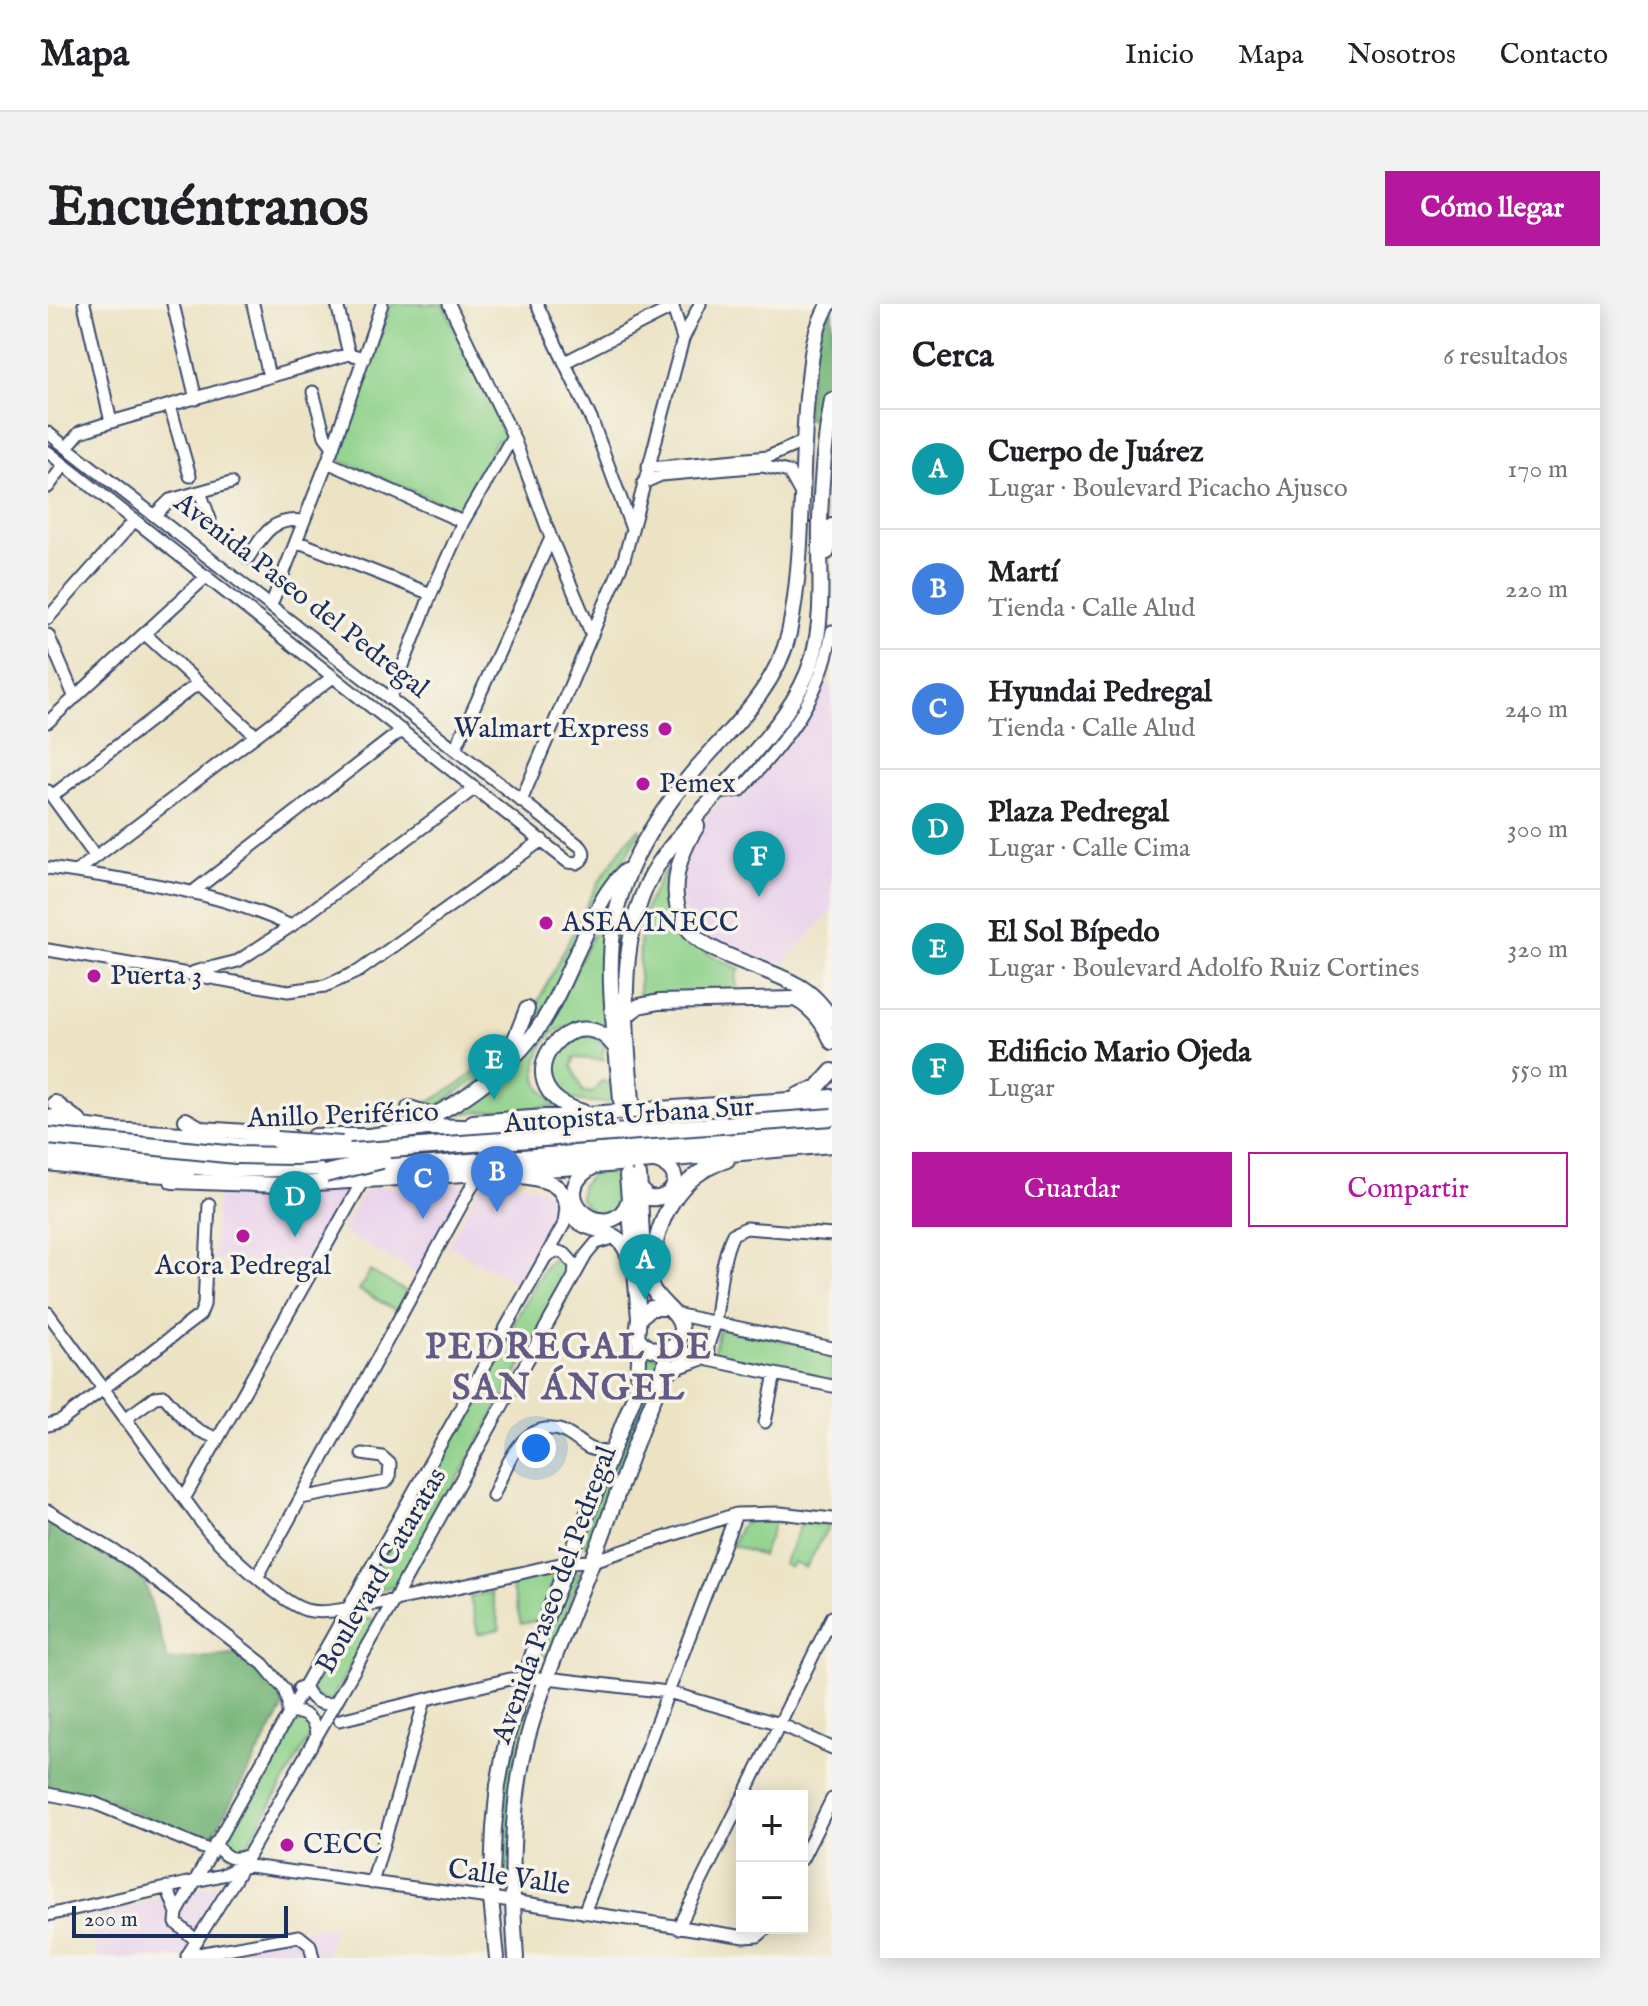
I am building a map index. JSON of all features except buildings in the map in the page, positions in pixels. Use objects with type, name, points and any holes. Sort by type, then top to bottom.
[{"type":"highway","name":"Anillo Periférico","points":[[48,1122],[196,1145],[272,1148],[560,1131],[830,1107]]},
{"type":"highway","name":"Autopista Urbana Sur","points":[[48,1146],[219,1163],[309,1163],[830,1107]]},
{"type":"highway","points":[[431,1121],[560,1131]]},
{"type":"highway","points":[[48,1122],[112,1131],[277,1140],[387,1155]]},
{"type":"highway","name":"Anillo Periférico","points":[[48,1146],[224,1169],[420,1166],[829,1135]]},
{"type":"highway","name":"Autopista Urbana Sur","points":[[48,1136],[236,1155],[295,1156],[387,1155],[829,1135]]},
{"type":"highway","points":[[48,1162],[131,1172],[281,1176],[325,1174],[387,1155]]},
{"type":"main road","points":[[829,304],[813,339],[803,442],[798,574],[781,656],[759,696],[664,809],[624,885],[614,925],[611,977],[626,1100],[630,931],[643,891],[675,842],[779,724],[797,695],[811,662],[816,644],[821,584],[820,521],[830,450],[832,400]]},
{"type":"main road","points":[[805,422],[830,421]]},
{"type":"main road","points":[[803,442],[813,449],[830,450]]},
{"type":"main road","points":[[821,584],[832,526]]},
{"type":"main road","points":[[717,796],[691,836],[675,880],[675,898],[686,927],[712,948],[796,984],[822,1004],[832,1019]]},
{"type":"main road","points":[[654,826],[661,840],[675,842]]},
{"type":"main road","points":[[431,1121],[525,1045],[545,1018],[597,912],[620,876],[637,860]]},
{"type":"main road","points":[[627,1015],[639,1006],[659,1002],[795,999],[812,1010],[832,1042]]},
{"type":"main road","points":[[505,1064],[527,1009]]},
{"type":"main road","points":[[591,1113],[568,1107],[550,1093],[543,1075],[546,1055],[560,1038],[580,1030],[603,1035],[618,1052]]},
{"type":"main road","points":[[786,1099],[818,1087],[832,1071]]},
{"type":"main road","points":[[48,1122],[369,1136],[431,1121],[460,1123],[786,1099],[830,1107]]},
{"type":"main road","points":[[55,1103],[79,1121]]},
{"type":"main road","points":[[409,1108],[431,1121]]},
{"type":"main road","points":[[186,1120],[202,1129]]},
{"type":"main road","points":[[266,1122],[298,1135]]},
{"type":"main road","points":[[650,1282],[658,1226],[674,1198],[692,1177],[704,1169],[749,1153],[829,1135]]},
{"type":"main road","points":[[48,1169],[140,1180],[283,1185],[595,1166],[749,1153]]},
{"type":"main road","points":[[635,1179],[646,1197],[661,1199],[669,1193],[675,1180],[674,1172],[668,1166],[646,1161]]},
{"type":"main road","points":[[595,1166],[583,1175],[576,1186],[580,1211],[592,1219],[611,1218],[625,1210],[635,1179]]},
{"type":"main road","points":[[497,1172],[546,1181],[561,1192],[566,1206],[580,1223],[616,1237],[636,1275]]},
{"type":"main road","points":[[630,1200],[639,1318],[636,1330],[640,1341],[654,1351],[669,1349],[681,1332],[671,1311],[658,1299],[650,1282],[635,1179]]},
{"type":"main road","points":[[639,1318],[651,1308],[671,1311]]},
{"type":"main road","name":"Avenida Paseo del Pedregal","points":[[497,1958],[491,1899],[498,1785],[507,1737],[525,1677],[636,1387],[640,1341]]},
{"type":"main road","name":"Avenida Paseo del Pedregal","points":[[516,1958],[512,1901],[514,1828],[527,1741],[547,1678],[661,1381],[669,1349]]},
{"type":"main road","points":[[661,1381],[673,1368],[705,1359]]},
{"type":"street","points":[[84,304],[111,422]]},
{"type":"street","points":[[173,304],[196,399]]},
{"type":"street","points":[[253,304],[269,377]]},
{"type":"street","points":[[337,304],[349,354]]},
{"type":"street","points":[[271,605],[333,447],[382,304]]},
{"type":"street","points":[[449,304],[513,436],[592,635]]},
{"type":"street","points":[[537,304],[592,421],[632,530]]},
{"type":"street","points":[[521,801],[624,559],[683,339],[700,304]]},
{"type":"street","points":[[565,362],[672,306],[683,339]]},
{"type":"street","points":[[67,447],[80,432],[111,422],[349,354],[364,358]]},
{"type":"street","points":[[313,392],[325,436],[333,447]]},
{"type":"street","points":[[170,406],[190,476]]},
{"type":"street","name":"Avenida Paseo del Pedregal","points":[[48,433],[581,847],[583,857],[580,862],[571,864],[48,452]]},
{"type":"street","points":[[390,699],[463,522],[513,436]]},
{"type":"street","points":[[648,466],[760,459],[803,442]]},
{"type":"street","points":[[327,462],[463,522]]},
{"type":"street","points":[[48,487],[64,465]]},
{"type":"street","points":[[617,486],[628,494],[661,475],[769,466],[789,472],[800,492]]},
{"type":"street","points":[[155,515],[170,500],[231,483]]},
{"type":"street","points":[[106,498],[115,497],[118,490],[116,485]]},
{"type":"street","points":[[200,492],[210,519]]},
{"type":"street","points":[[120,509],[122,500],[131,497]]},
{"type":"street","points":[[248,558],[264,533],[275,523],[290,519],[304,521]]},
{"type":"street","points":[[48,618],[135,520]]},
{"type":"street","points":[[455,749],[551,538]]},
{"type":"street","points":[[296,541],[431,594]]},
{"type":"street","points":[[48,722],[207,576]]},
{"type":"street","points":[[282,636],[292,635],[291,623]]},
{"type":"street","points":[[717,796],[741,790],[781,746],[802,717],[823,671],[832,631]]},
{"type":"street","points":[[145,634],[255,735]]},
{"type":"street","points":[[48,635],[52,658],[75,698]]},
{"type":"street","points":[[298,649],[300,638],[308,637]]},
{"type":"street","points":[[76,872],[333,677]]},
{"type":"street","points":[[96,857],[50,793],[197,684]]},
{"type":"street","points":[[415,741],[423,736],[425,726]]},
{"type":"street","points":[[194,891],[402,730]]},
{"type":"street","points":[[426,749],[428,739],[437,735]]},
{"type":"street","points":[[188,974],[238,961],[291,926],[475,788]]},
{"type":"street","points":[[48,950],[288,991],[308,989],[359,971],[542,840]]},
{"type":"street","points":[[48,868],[194,891],[291,926]]},
{"type":"street","points":[[228,981],[238,961]]},
{"type":"street","points":[[258,1576],[479,1173]]},
{"type":"street","points":[[184,1499],[363,1180]]},
{"type":"street","points":[[48,1425],[61,1421],[202,1311],[209,1204]]},
{"type":"street","name":"Boulevard Cataratas","points":[[176,1918],[339,1622],[544,1261],[564,1224],[566,1206]]},
{"type":"street","points":[[705,1359],[730,1241],[736,1232],[746,1228],[832,1235]]},
{"type":"street","name":"Boulevard Cataratas","points":[[187,1956],[394,1600],[574,1277],[596,1243],[616,1237]]},
{"type":"street","points":[[544,1261],[548,1254],[556,1251],[565,1254],[575,1265],[574,1277]]},
{"type":"street","points":[[671,1311],[832,1348]]},
{"type":"street","points":[[48,1313],[215,1539],[289,1602],[339,1622]]},
{"type":"street","points":[[669,1349],[832,1386]]},
{"type":"street","points":[[765,1422],[775,1374]]},
{"type":"street","points":[[125,1419],[159,1395],[167,1398],[184,1419],[198,1430],[218,1439]]},
{"type":"street","points":[[493,1496],[524,1438],[537,1430],[560,1430],[591,1449],[611,1453]]},
{"type":"street","points":[[301,1498],[386,1482],[390,1464],[382,1457],[362,1454]]},
{"type":"street","points":[[48,1511],[94,1536],[138,1566],[263,1664],[282,1685],[288,1698],[288,1714],[297,1712],[305,1715],[315,1725],[316,1735]]},
{"type":"street","points":[[318,1612],[394,1600],[569,1562],[593,1561],[736,1514],[780,1513],[832,1519]]},
{"type":"street","points":[[584,1913],[736,1514]]},
{"type":"street","points":[[747,1790],[832,1617]]},
{"type":"street","points":[[340,1720],[525,1677],[547,1678],[668,1692],[780,1724],[832,1748]]},
{"type":"street","points":[[282,1685],[291,1690],[304,1686],[315,1701],[334,1703]]},
{"type":"street","points":[[372,1883],[425,1700]]},
{"type":"street","points":[[48,1794],[94,1803],[244,1861]]},
{"type":"street","points":[[808,1847],[832,1799]]},
{"type":"street","points":[[678,1928],[736,1812]]},
{"type":"street","points":[[48,1915],[234,1871],[244,1861]]},
{"type":"street","name":"Calle Valle","points":[[244,1861],[678,1928],[749,1938],[760,1934]]},
{"type":"street","points":[[167,1887],[176,1918],[197,1941]]},
{"type":"street","points":[[187,1956],[299,1936],[310,1945],[313,1958]]},
{"type":"shaded area","points":[[832,682],[832,911],[781,967],[720,945],[697,929],[684,909],[682,878],[695,836],[710,813],[728,793],[745,795],[795,736],[825,686]]},
{"type":"shaded area","points":[[483,1181],[537,1187],[552,1193],[558,1204],[557,1223],[521,1287],[448,1245]]},
{"type":"shaded area","points":[[461,1182],[465,1188],[418,1274],[341,1231],[362,1194],[370,1188]]},
{"type":"shaded area","points":[[217,1193],[342,1194],[345,1201],[299,1283],[260,1262],[213,1260]]},
{"type":"shaded area","points":[[230,1882],[193,1943],[206,1951],[334,1925],[326,1958],[98,1958],[87,1916]]},
{"type":"green space","points":[[391,304],[443,304],[506,437],[495,442],[462,512],[339,460]]},
{"type":"green space","points":[[832,304],[832,395],[827,420],[805,419],[814,340]]},
{"type":"green space","points":[[639,829],[641,831],[597,904],[540,1017],[512,1053],[598,883],[626,842]]},
{"type":"green space","points":[[666,868],[670,906],[676,921],[684,933],[706,952],[740,969],[736,994],[639,1000],[640,929],[647,904]]},
{"type":"green space","points":[[607,907],[599,981],[609,1036],[571,1027],[562,1028],[547,1040],[538,1059],[537,1078],[542,1090],[558,1106],[444,1115],[554,1011]]},
{"type":"green space","points":[[514,1035],[504,1060],[428,1112],[419,1108],[461,1083]]},
{"type":"green space","points":[[593,1036],[606,1046],[602,1054],[604,1060],[574,1058],[572,1066],[583,1092],[593,1093],[601,1081],[614,1084],[615,1102],[567,1097],[555,1088],[551,1080],[547,1064],[563,1038]]},
{"type":"green space","points":[[620,1171],[622,1204],[614,1213],[594,1214],[580,1199],[581,1186],[591,1174]]},
{"type":"green space","points":[[554,1258],[568,1261],[571,1275],[402,1580],[390,1587],[367,1592],[365,1590],[546,1265]]},
{"type":"green space","points":[[370,1271],[407,1292],[397,1311],[359,1290]]},
{"type":"green space","points":[[719,1327],[832,1351],[832,1381],[713,1355]]},
{"type":"green space","points":[[644,1354],[664,1357],[592,1545],[587,1546],[582,1541]]},
{"type":"green space","points":[[48,1518],[92,1541],[144,1580],[168,1661],[242,1654],[255,1663],[283,1695],[283,1709],[207,1845],[111,1802],[78,1792],[48,1788]]},
{"type":"green space","points":[[752,1519],[776,1520],[762,1556],[732,1545],[740,1527]]},
{"type":"green space","points":[[802,1522],[829,1525],[806,1568],[793,1563],[790,1568],[783,1564]]},
{"type":"green space","points":[[574,1568],[580,1573],[551,1656],[541,1658],[539,1656],[570,1571]]},
{"type":"green space","points":[[552,1572],[556,1578],[539,1620],[521,1624],[510,1581]]},
{"type":"green space","points":[[491,1592],[500,1629],[478,1634],[470,1597]]},
{"type":"green space","points":[[371,1618],[375,1623],[332,1698],[326,1702],[309,1691],[308,1684],[344,1626]]},
{"type":"green space","points":[[530,1686],[536,1689],[508,1888],[502,1892],[496,1889],[504,1770]]},
{"type":"green space","points":[[297,1717],[307,1721],[311,1735],[241,1856],[232,1855],[218,1846],[290,1719]]},
{"type":"place","name":"Walmart Express","points":[[665,729]]},
{"type":"place","name":"Pemex","points":[[643,784]]},
{"type":"place","name":"Edificio Mario Ojeda","points":[[759,897]]},
{"type":"place","name":"ASEA/INECC","points":[[546,923]]},
{"type":"place","name":"Puerta 3","points":[[94,976]]},
{"type":"place","name":"El Sol Bípedo","points":[[494,1100]]},
{"type":"place","name":"Martí","points":[[497,1212]]},
{"type":"place","name":"Hyundai Pedregal","points":[[423,1219]]},
{"type":"place","name":"Acora Pedregal","points":[[243,1236]]},
{"type":"place","name":"Plaza Pedregal","points":[[295,1237]]},
{"type":"place","name":"Cuerpo de Juárez","points":[[645,1300]]},
{"type":"place","name":"CECC","points":[[287,1845]]},
{"type":"district","name":"PEDREGAL DE SAN ÁNGEL","points":[[569,1368]]}]
